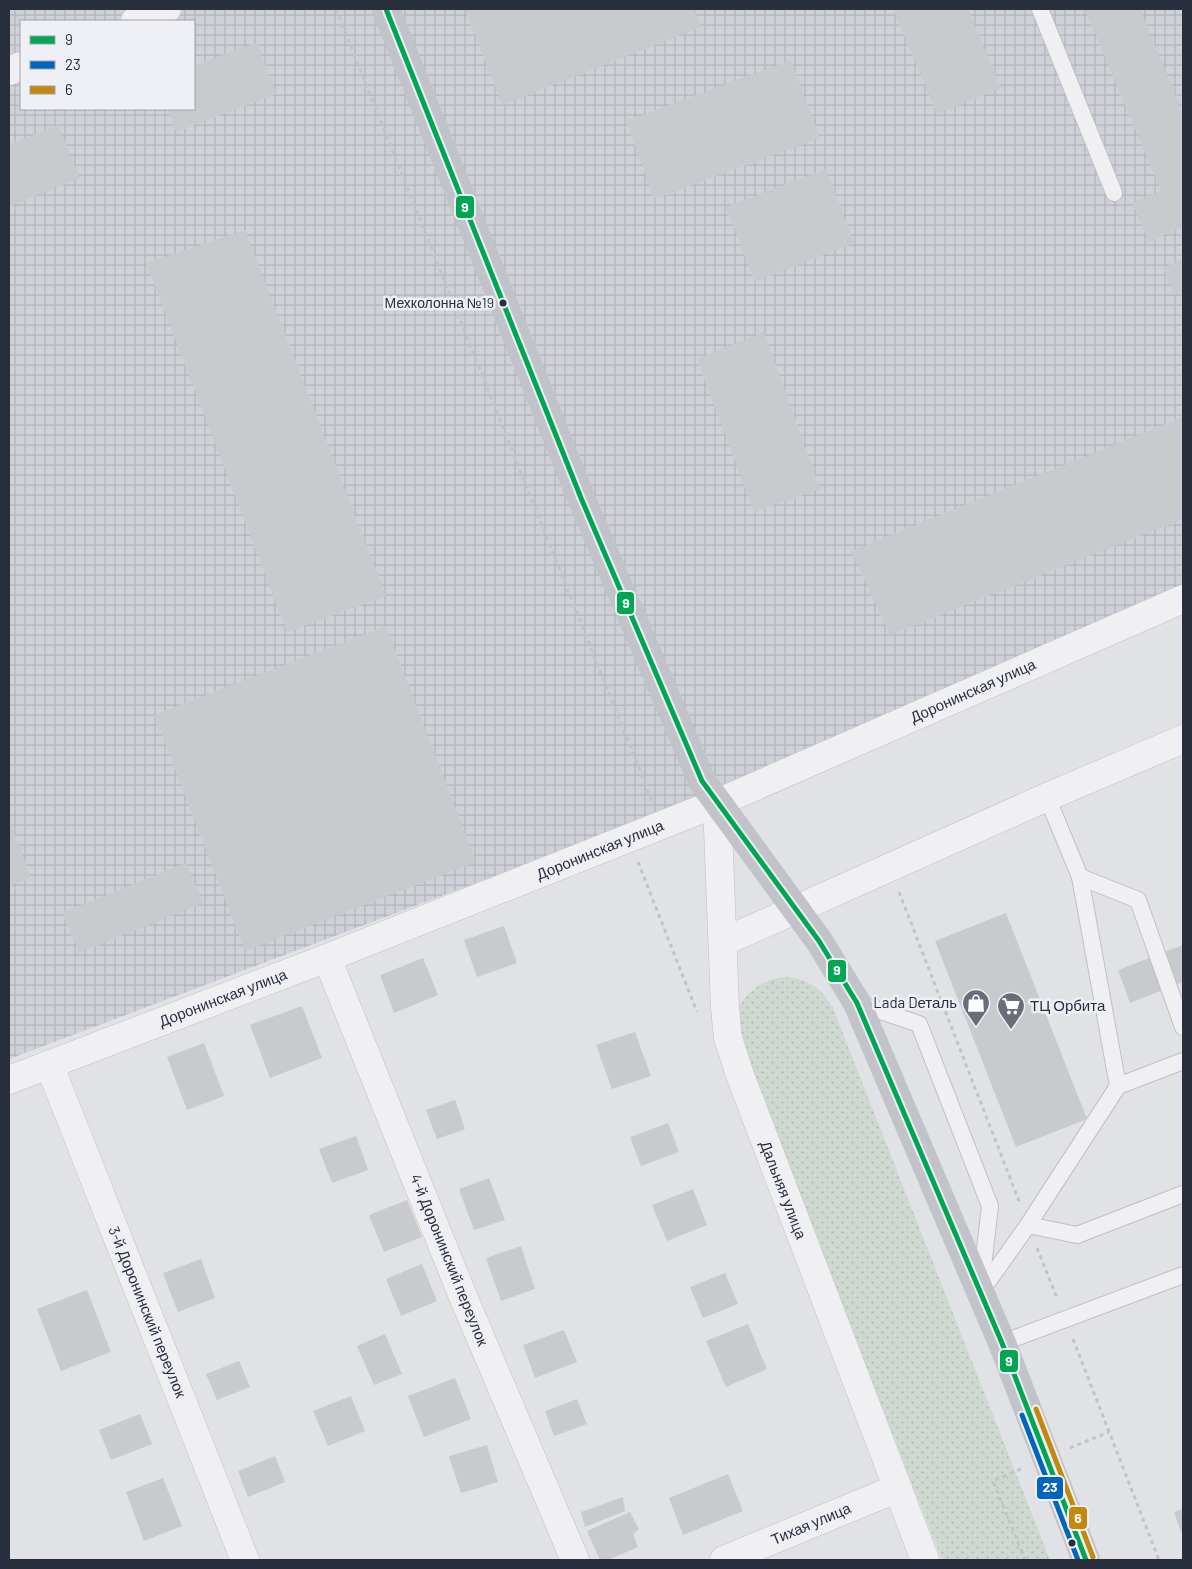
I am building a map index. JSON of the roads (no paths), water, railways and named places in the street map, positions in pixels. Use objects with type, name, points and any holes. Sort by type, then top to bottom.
[{"type":"street","points":[[138,20],[167,9]]},
{"type":"street","points":[[386,9],[581,498],[702,781],[820,941],[857,1003],[1002,1343],[1086,1560]]},
{"type":"street","name":"Доронинская улица","points":[[9,1080],[327,958],[717,803],[1183,599]]},
{"type":"street","points":[[722,942],[1047,797],[1183,739]]},
{"type":"street","name":"Дальняя улица","points":[[717,803],[722,942],[728,1038],[740,1076],[925,1560]]},
{"type":"street","name":"4-й Доронинский переулок","points":[[327,958],[462,1294],[575,1560]]},
{"type":"street","name":"3-й Доронинский переулок","points":[[49,1064],[245,1560]]},
{"type":"street","name":"Тихая улица","points":[[724,1560],[898,1488]]},
{"type":"lane","points":[[1040,9],[1114,193]]},
{"type":"lane","points":[[1047,797],[1080,877],[1118,1086]]},
{"type":"lane","points":[[1080,877],[1138,900],[1183,1027]]},
{"type":"lane","points":[[857,1003],[919,1024],[990,1206],[980,1291]]},
{"type":"lane","points":[[980,1291],[1028,1225],[1118,1086],[1183,1061]]},
{"type":"lane","points":[[1028,1225],[1078,1235],[1183,1194]]},
{"type":"lane","points":[[1002,1343],[1183,1275]]},
{"type":"place","name":"Мехколонна №19","points":[[503,303]]},
{"type":"place","name":"Lada Dеталь","points":[[976,1027]]},
{"type":"place","name":"ТЦ Орбита","points":[[1011,1030]]}]
